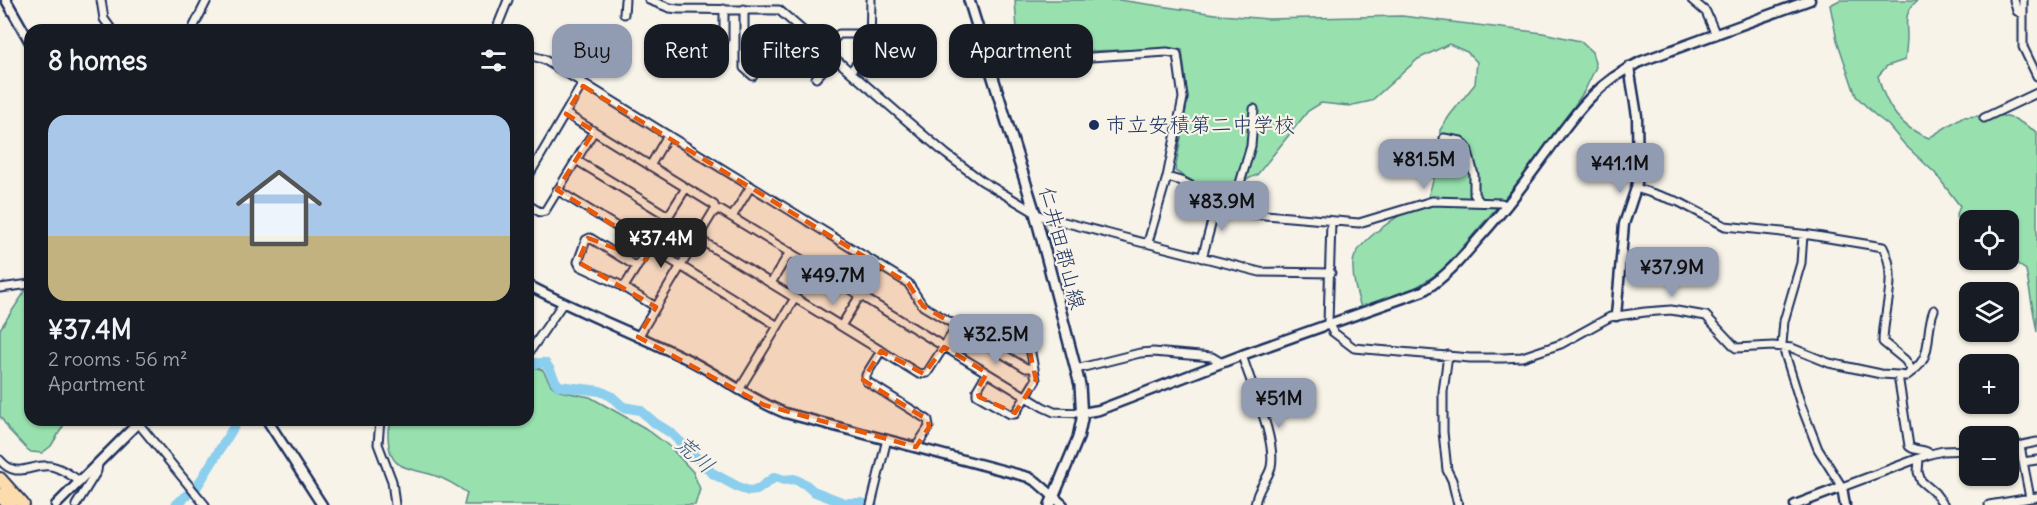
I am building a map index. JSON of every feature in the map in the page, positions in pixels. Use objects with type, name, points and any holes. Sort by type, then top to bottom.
[{"type":"highway","points":[[0,479],[23,505]]},
{"type":"highway","points":[[0,495],[9,505]]},
{"type":"main road","name":"仁井田郡山線","points":[[969,0],[976,24]]},
{"type":"main road","name":"仁井田郡山線","points":[[992,78],[1035,213],[1081,393],[1082,413],[1078,438],[1052,501]]},
{"type":"street","points":[[6,0],[24,32]]},
{"type":"street","points":[[100,0],[104,19],[108,24]]},
{"type":"street","points":[[195,24],[207,0]]},
{"type":"street","points":[[498,24],[508,0]]},
{"type":"street","points":[[624,14],[625,0]]},
{"type":"street","points":[[649,0],[678,9],[779,10],[796,24]]},
{"type":"street","points":[[678,9],[685,0]]},
{"type":"street","points":[[871,0],[871,24]]},
{"type":"street","points":[[1692,0],[1701,3],[1716,35]]},
{"type":"street","points":[[716,210],[723,211],[1052,411],[1082,413],[1099,410],[1328,323],[1423,291],[1439,281],[1454,266],[1508,206],[1585,101],[1604,84],[1629,67],[1810,0]]},
{"type":"street","points":[[2014,0],[2017,11],[2023,14]]},
{"type":"street","points":[[2023,0],[2023,47],[2037,76]]},
{"type":"street","points":[[724,9],[724,24]]},
{"type":"street","points":[[744,9],[744,24]]},
{"type":"street","points":[[1093,57],[1167,52],[1177,54],[1183,98],[1167,177],[1150,239],[1146,243]]},
{"type":"street","points":[[534,57],[543,59],[911,285],[923,306],[957,326],[987,332],[998,325],[1025,329],[1036,380],[1016,413],[1013,415],[979,397],[977,390],[987,373]]},
{"type":"street","points":[[841,62],[946,154],[982,181],[1035,213],[1049,219],[1260,272],[1330,273]]},
{"type":"street","points":[[1616,316],[1624,224],[1636,188],[1639,160],[1629,67]]},
{"type":"street","points":[[534,167],[583,84]]},
{"type":"street","points":[[1984,118],[2037,93]]},
{"type":"street","points":[[1233,207],[1251,146],[1254,109]]},
{"type":"street","points":[[566,114],[714,205],[716,210]]},
{"type":"street","points":[[534,208],[540,212],[545,211],[594,131]]},
{"type":"street","points":[[650,165],[668,135]]},
{"type":"street","points":[[1443,138],[1461,141],[1467,148],[1474,175],[1474,194],[1480,202]]},
{"type":"street","points":[[576,160],[668,216]]},
{"type":"street","points":[[1167,177],[1181,181],[1233,207],[1262,215],[1363,222],[1432,201],[1501,203],[1508,206]]},
{"type":"street","points":[[732,217],[751,186]]},
{"type":"street","points":[[624,287],[686,188]]},
{"type":"street","points":[[1636,188],[1679,202],[1725,225],[1881,246],[1884,249],[1890,288],[1883,342],[1908,363],[1910,372]]},
{"type":"street","points":[[557,190],[778,326]]},
{"type":"street","points":[[1202,258],[1218,199]]},
{"type":"street","points":[[638,337],[716,210]]},
{"type":"street","points":[[1331,220],[1328,323],[1333,332],[1354,348],[1470,358],[1522,357],[1568,342],[1603,320],[1660,310],[1687,312],[1709,318],[1726,340],[1736,348],[1782,346],[1835,364],[1906,376],[1918,365],[1928,350],[1934,310]]},
{"type":"street","points":[[1803,236],[1801,262],[1784,321],[1782,346],[1818,449],[1842,487],[1845,505]]},
{"type":"street","points":[[697,238],[922,374],[927,373],[957,326]]},
{"type":"street","points":[[637,267],[591,239],[586,240],[578,261],[578,265],[624,287],[656,307]]},
{"type":"street","points":[[771,283],[790,252]]},
{"type":"street","points":[[841,326],[879,265]]},
{"type":"street","points":[[0,288],[24,285]]},
{"type":"street","points":[[534,288],[687,359],[764,405],[785,413],[1028,477],[1037,482],[1052,501],[1063,505]]},
{"type":"street","points":[[739,390],[795,298]]},
{"type":"street","points":[[534,345],[563,303]]},
{"type":"street","points":[[987,332],[988,345],[1026,368],[1034,368]]},
{"type":"street","points":[[882,351],[866,375],[866,381],[928,420],[929,427],[916,447]]},
{"type":"street","points":[[1076,369],[1140,353],[1153,352],[1212,357],[1222,363]]},
{"type":"street","points":[[1242,355],[1264,418],[1272,457],[1270,471],[1259,488],[1255,505]]},
{"type":"street","points":[[1448,355],[1443,392],[1443,432],[1447,470],[1458,505]]},
{"type":"street","points":[[1898,375],[1909,446],[1930,454]]},
{"type":"street","points":[[56,505],[135,426]]},
{"type":"street","points":[[142,426],[205,505]]},
{"type":"street","points":[[271,426],[322,505]]},
{"type":"street","points":[[380,426],[378,444],[392,481],[395,505]]},
{"type":"street","points":[[871,505],[887,439]]},
{"type":"street","points":[[1989,505],[2033,497],[2020,446],[2037,442]]},
{"type":"street","points":[[1795,505],[1930,454],[1959,450]]},
{"type":"street","points":[[1918,459],[1921,481],[1935,493],[1944,505]]},
{"type":"street","points":[[0,460],[7,467],[15,470],[50,466],[80,482]]},
{"type":"street","points":[[2023,462],[2037,460]]},
{"type":"street","points":[[76,505],[97,471],[98,464]]},
{"type":"highlighted area","points":[[583,86],[908,283],[923,306],[955,325],[983,332],[998,325],[1025,329],[1036,380],[1015,413],[979,397],[977,390],[987,373],[944,347],[924,374],[881,351],[863,380],[928,420],[929,427],[916,447],[764,405],[638,337],[656,307],[578,262],[588,238],[646,260],[652,249],[557,190],[594,131],[566,114]]},
{"type":"green space","points":[[1015,0],[1119,0],[1222,15],[1268,19],[1402,16],[1543,33],[1580,41],[1592,52],[1596,67],[1585,90],[1540,157],[1442,271],[1377,312],[1363,314],[1353,276],[1356,254],[1372,235],[1428,197],[1439,162],[1440,130],[1475,84],[1477,62],[1467,52],[1449,44],[1418,59],[1371,101],[1349,106],[1321,103],[1308,111],[1257,175],[1232,186],[1204,188],[1175,171],[1188,98],[1182,49],[1093,51],[1093,24],[1017,24]]},
{"type":"green space","points":[[1840,0],[1918,0],[1907,16],[1905,60],[1887,66],[1878,76],[1885,97],[1895,114],[1919,134],[1929,138],[1962,117],[1999,115],[2015,119],[2037,132],[2037,332],[2026,270],[2019,265],[2019,210],[1959,210],[1959,223],[1956,217],[1960,206],[1935,173],[1856,96],[1837,40],[1830,5]]},
{"type":"green space","points":[[24,293],[24,426],[63,426],[51,446],[42,453],[31,452],[27,449],[9,430],[0,416],[0,329]]},
{"type":"green space","points":[[534,367],[543,370],[551,385],[559,391],[590,397],[645,428],[669,446],[693,472],[700,489],[695,505],[464,505],[467,493],[459,487],[447,480],[404,467],[393,459],[388,442],[388,429],[390,426],[534,426]]},
{"type":"waterway","name":"荒川","points":[[534,363],[545,363],[559,386],[600,391],[611,396],[623,407],[640,410],[671,433],[712,473],[740,488],[749,491],[757,490],[775,477],[784,480],[794,479],[813,491],[844,503],[873,505]]},
{"type":"waterway","name":"荒川","points":[[176,505],[198,485],[234,426]]},
{"type":"place","name":"市立安積第二中学校","points":[[1094,125]]}]
